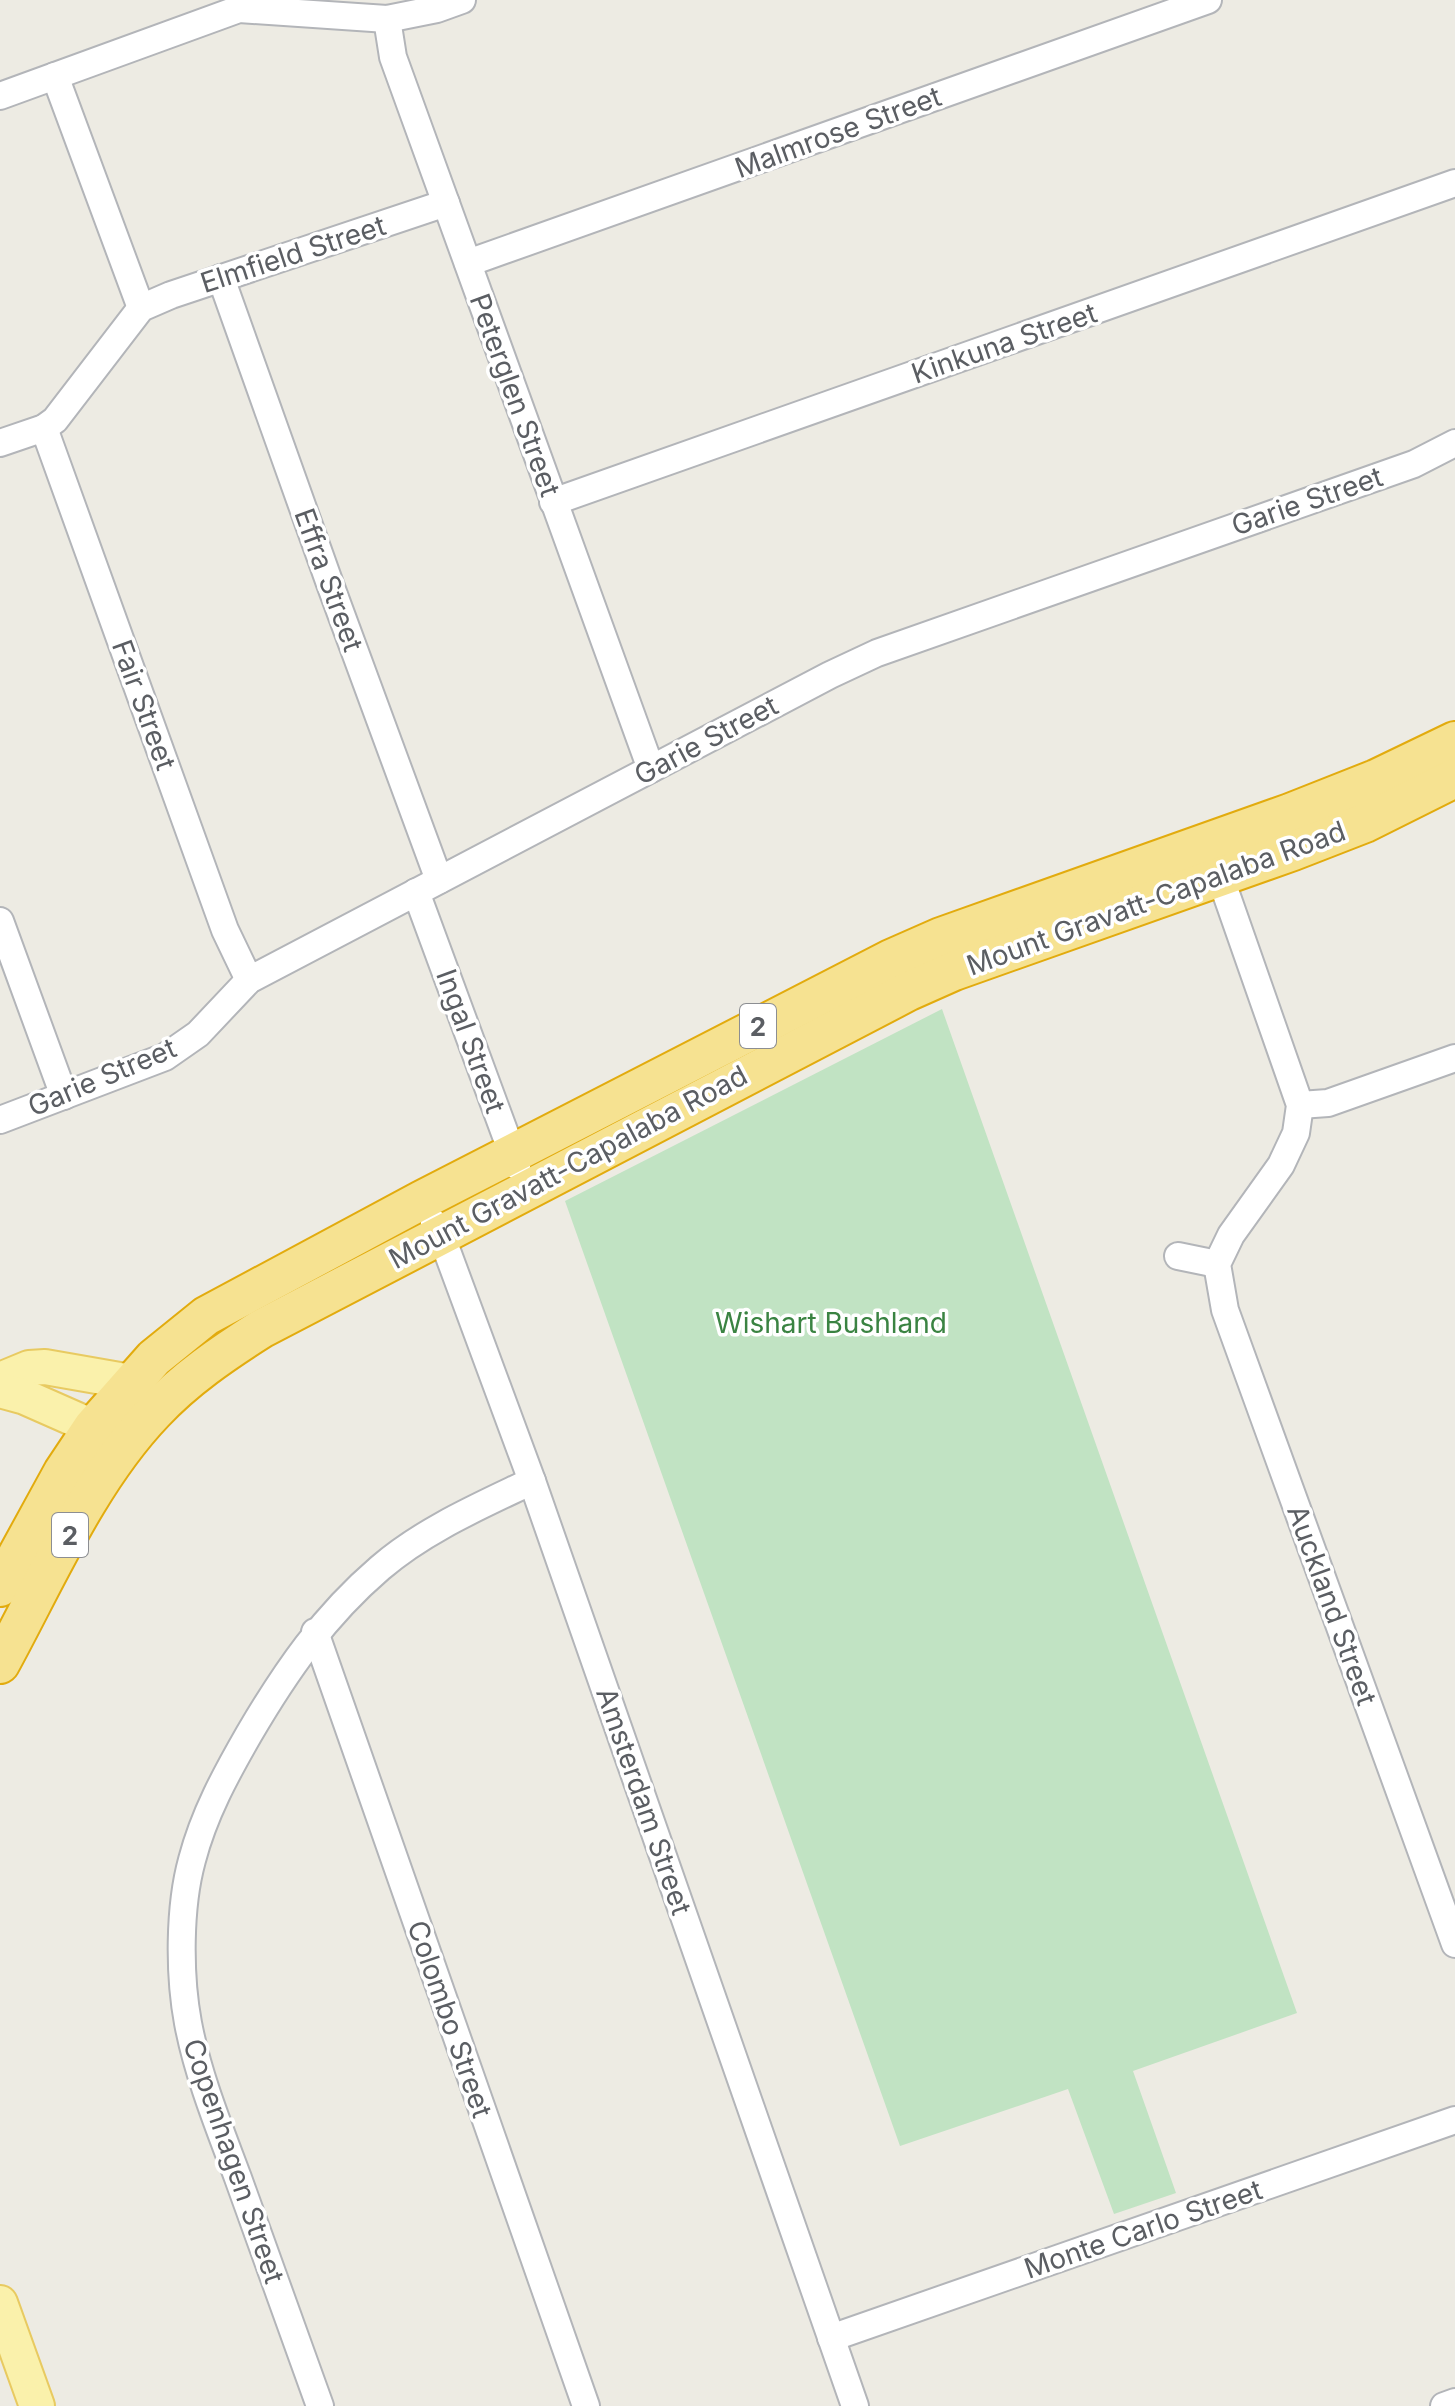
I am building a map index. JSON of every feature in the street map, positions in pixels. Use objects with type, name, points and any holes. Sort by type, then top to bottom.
[{"type":"highway","name":"Mount Gravatt-Capalaba Road","points":[[0,1664],[105,1474],[153,1413],[187,1381],[261,1329],[909,991],[1214,859],[1338,795],[1455,741]]},
{"type":"highway","name":"Mount Gravatt-Capalaba Road","points":[[0,1587],[63,1472],[93,1427],[131,1382],[176,1339],[206,1316],[422,1200],[843,983],[927,943],[1214,859],[1365,823],[1455,778]]},
{"type":"main road","points":[[0,1380],[29,1368],[45,1367],[131,1382]]},
{"type":"main road","points":[[0,1390],[25,1397],[93,1427],[153,1413]]},
{"type":"main road","points":[[0,2303],[37,2406]]},
{"type":"street","points":[[0,96],[238,5],[387,19],[437,9],[462,0]]},
{"type":"street","name":"Malmrose Street","points":[[468,263],[1208,0]]},
{"type":"street","name":"Peterglen Street","points":[[387,19],[393,57],[651,769]]},
{"type":"street","points":[[0,443],[44,428],[55,420],[141,308],[55,76]]},
{"type":"street","name":"Kinkuna Street","points":[[553,502],[1455,183]]},
{"type":"street","name":"Elmfield Street","points":[[141,308],[446,203]]},
{"type":"street","name":"Effra Street","points":[[221,278],[330,584],[428,886]]},
{"type":"street","name":"Fair Street","points":[[44,428],[225,930],[249,980]]},
{"type":"street","name":"Garie Street","points":[[0,1120],[165,1057],[198,1034],[249,980],[877,653],[1414,464],[1455,443]]},
{"type":"street","points":[[1178,1256],[1217,1264],[1231,1235],[1281,1165],[1296,1133],[1300,1105],[1214,859]]},
{"type":"street","name":"Ingal Street","points":[[428,886],[526,1189]]},
{"type":"street","points":[[0,921],[64,1096]]},
{"type":"street","points":[[1300,1105],[1328,1103],[1455,1058]]},
{"type":"street","name":"Amsterdam Street","points":[[422,1200],[440,1234],[532,1481],[855,2406]]},
{"type":"street","name":"Auckland Street","points":[[1217,1264],[1225,1310],[1455,1944]]},
{"type":"street","name":"Copenhagen Street","points":[[320,2406],[202,2078],[187,2021],[183,1966],[184,1909],[191,1862],[224,1777],[269,1699],[315,1632],[381,1567],[419,1540],[532,1481]]},
{"type":"street","name":"Colombo Street","points":[[315,1632],[586,2406]]},
{"type":"street","name":"Monte Carlo Street","points":[[831,2338],[1455,2120]]},
{"type":"street","points":[[1444,2406],[1455,2402]]},
{"type":"green space","name":"Wishart Bushland","points":[[942,1009],[1297,2013],[1133,2071],[1176,2193],[1114,2214],[1068,2089],[900,2146],[565,1201]]}]
